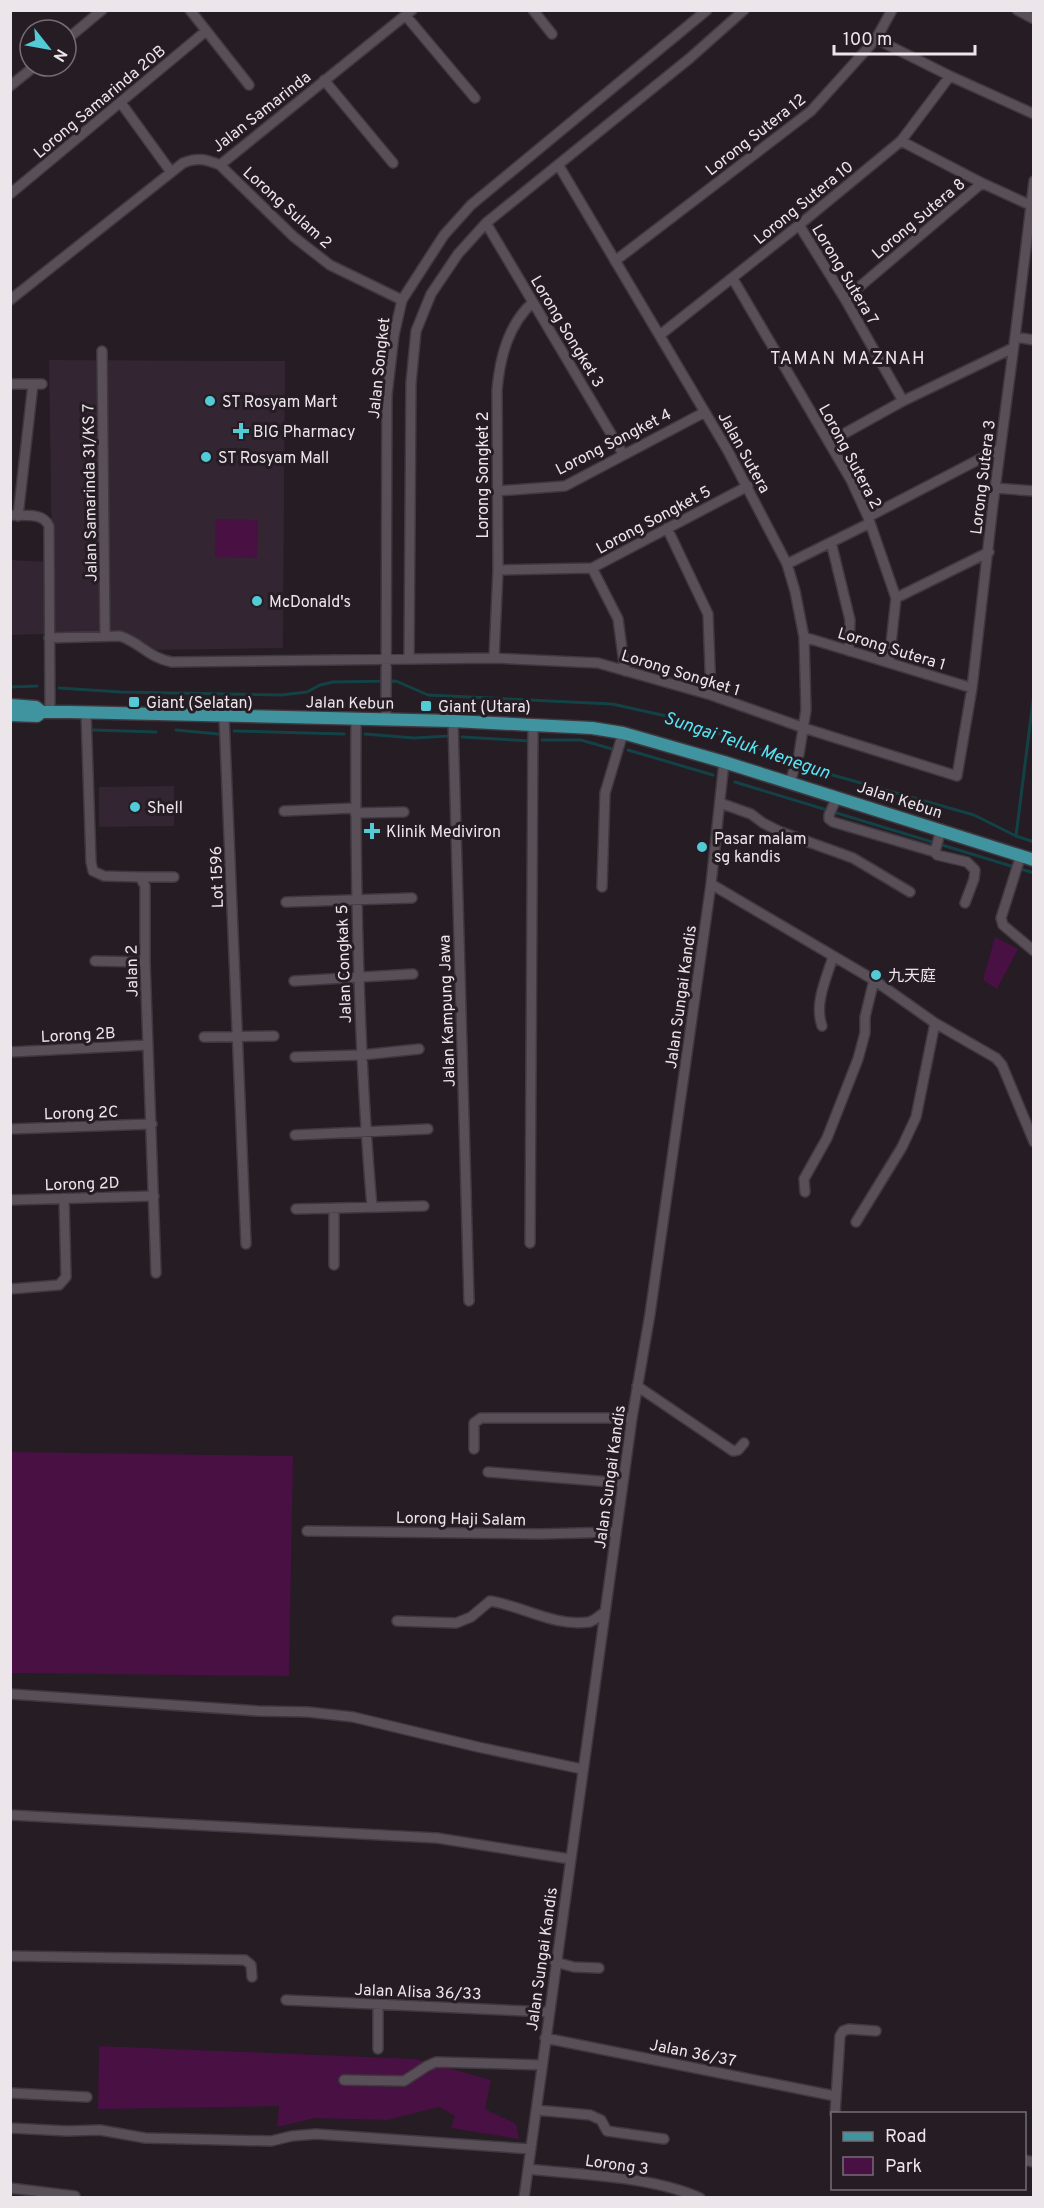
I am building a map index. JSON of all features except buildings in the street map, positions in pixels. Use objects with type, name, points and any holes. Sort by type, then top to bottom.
[{"type":"main road","name":"Jalan Kebun","points":[[10,705],[36,707],[46,712]]},
{"type":"main road","name":"Jalan Kebun","points":[[10,715],[37,716],[46,712],[86,712],[453,721],[623,733],[837,797],[937,842],[1017,864],[1034,860]]},
{"type":"street","points":[[78,30],[102,10]]},
{"type":"street","points":[[190,10],[249,85]]},
{"type":"street","points":[[533,10],[552,34]]},
{"type":"street","name":"Jalan Songket","points":[[386,720],[387,395],[394,335],[402,300],[444,235],[471,205],[707,10]]},
{"type":"street","name":"Jalan Songket","points":[[410,659],[411,383],[416,331],[431,294],[458,254],[486,223],[690,58],[744,10]]},
{"type":"street","name":"Lorong Sutera 12","points":[[615,261],[811,111],[876,39],[892,10]]},
{"type":"street","points":[[1017,10],[1034,19]]},
{"type":"street","points":[[409,13],[475,98]]},
{"type":"street","name":"Jalan Samarinda","points":[[10,300],[171,172],[196,158],[220,165],[409,13]]},
{"type":"street","name":"Lorong Samarinda 20B","points":[[10,194],[206,32]]},
{"type":"street","points":[[876,39],[1034,114]]},
{"type":"street","name":"Lorong Sutera 10","points":[[660,335],[733,279],[901,141],[950,76]]},
{"type":"street","points":[[324,80],[393,163]]},
{"type":"street","points":[[121,103],[171,172]]},
{"type":"street","points":[[901,141],[1030,205]]},
{"type":"street","name":"Lorong Sulam 2","points":[[220,165],[294,237],[330,265],[402,300]]},
{"type":"street","name":"Jalan Sutera","points":[[559,166],[748,486],[786,564],[795,591],[804,637],[806,710],[799,754],[790,782]]},
{"type":"street","name":"Lorong Sutera 8","points":[[845,299],[982,183]]},
{"type":"street","name":"Lorong Sutera 3","points":[[957,776],[972,688],[999,449],[1033,186]]},
{"type":"street","name":"Lorong Songket 3","points":[[486,223],[623,454]]},
{"type":"street","name":"Lorong Sutera 7","points":[[799,225],[845,299],[903,401]]},
{"type":"street","name":"Lorong Sutera 2","points":[[733,279],[851,480],[869,520],[896,598],[889,662]]},
{"type":"street","name":"Lorong Songket 2","points":[[494,658],[498,570],[497,390],[499,366],[509,336],[520,314],[533,302]]},
{"type":"street","points":[[1015,337],[1034,340]]},
{"type":"street","points":[[829,442],[903,401],[1013,348]]},
{"type":"street","name":"Jalan Samarinda 31/KS 7","points":[[102,351],[105,635]]},
{"type":"street","points":[[10,384],[38,384],[14,516],[40,516],[49,526],[49,638],[46,712]]},
{"type":"street","name":"Lorong Songket 4","points":[[497,491],[565,486],[705,412]]},
{"type":"street","points":[[786,564],[831,542],[999,449]]},
{"type":"street","name":"Lorong Songket 5","points":[[498,570],[592,568],[748,486]]},
{"type":"street","points":[[995,488],[1034,491]]},
{"type":"street","points":[[667,528],[708,614],[711,695]]},
{"type":"street","points":[[831,542],[850,620],[849,651]]},
{"type":"street","points":[[896,598],[988,552]]},
{"type":"street","points":[[592,568],[618,620],[625,671]]},
{"type":"street","name":"Lorong Songket 1","points":[[49,638],[120,636],[130,639],[158,660],[172,662],[494,658],[598,663],[711,695],[804,728],[957,776]]},
{"type":"street","name":"Lorong Sutera 1","points":[[804,637],[972,688]]},
{"type":"street","points":[[86,712],[93,871],[104,876],[174,877]]},
{"type":"street","name":"Lot 1596","points":[[224,716],[246,1244]]},
{"type":"street","name":"Jalan Congkak 5","points":[[356,719],[358,976],[372,1207]]},
{"type":"street","name":"Jalan Kampung Jawa","points":[[453,721],[469,1301]]},
{"type":"street","points":[[530,1243],[532,725]]},
{"type":"street","points":[[602,887],[605,793],[623,733]]},
{"type":"street","name":"Jalan Sungai Kandis","points":[[524,2198],[582,1769],[711,884],[724,762]]},
{"type":"street","points":[[837,797],[829,819],[843,826],[937,842],[938,855],[967,862],[975,870],[965,903]]},
{"type":"street","points":[[720,803],[751,814],[781,832],[853,858],[910,892]]},
{"type":"street","points":[[284,811],[404,812]]},
{"type":"street","points":[[1017,864],[1001,918],[1003,925],[1034,951]]},
{"type":"street","name":"Jalan 2","points":[[140,877],[145,886],[145,962],[156,1273]]},
{"type":"street","points":[[711,884],[874,980],[935,1023],[996,1058],[1002,1065],[1034,1142]]},
{"type":"street","points":[[286,902],[412,898]]},
{"type":"street","points":[[822,1026],[819,1006],[833,957]]},
{"type":"street","points":[[95,961],[145,962]]},
{"type":"street","points":[[294,981],[413,974]]},
{"type":"street","points":[[805,1192],[804,1179],[827,1138],[858,1059],[865,1034],[865,1017],[874,980]]},
{"type":"street","points":[[856,1222],[902,1147],[916,1116],[935,1023]]},
{"type":"street","points":[[204,1037],[274,1036]]},
{"type":"street","name":"Lorong 2B","points":[[10,1052],[148,1046]]},
{"type":"street","points":[[294,1057],[362,1055],[419,1049]]},
{"type":"street","name":"Lorong 2C","points":[[10,1129],[152,1124]]},
{"type":"street","points":[[295,1135],[428,1129]]},
{"type":"street","name":"Lorong 2D","points":[[10,1200],[154,1196]]},
{"type":"street","points":[[10,1289],[59,1285],[65,1281],[64,1198]]},
{"type":"street","points":[[296,1209],[424,1206]]},
{"type":"street","points":[[334,1209],[334,1265]]},
{"type":"street","points":[[637,1386],[733,1451],[738,1450],[744,1443]]},
{"type":"street","points":[[474,1449],[474,1423],[481,1418],[632,1418]]},
{"type":"street","points":[[488,1472],[623,1483]]},
{"type":"street","name":"Lorong Haji Salam","points":[[307,1532],[540,1534],[616,1532]]},
{"type":"street","points":[[397,1621],[456,1623],[471,1617],[490,1601],[504,1603],[551,1620],[591,1622],[605,1611]]},
{"type":"street","points":[[10,1694],[258,1711],[308,1712],[353,1717],[582,1769]]},
{"type":"street","points":[[10,1815],[437,1838],[570,1859]]},
{"type":"street","points":[[10,1956],[245,1960],[251,1965],[252,1977]]},
{"type":"street","points":[[555,1962],[574,1967],[599,1968]]},
{"type":"street","name":"Jalan Alisa 36/33","points":[[286,2000],[548,2012]]},
{"type":"street","points":[[378,2004],[378,2049]]},
{"type":"street","points":[[835,2112],[840,2036],[843,2031],[849,2029],[876,2031]]},
{"type":"street","name":"Jalan 36/37","points":[[545,2038],[835,2096]]},
{"type":"street","points":[[344,2080],[404,2081],[436,2062],[542,2065]]},
{"type":"street","points":[[10,2093],[87,2097]]},
{"type":"street","points":[[536,2110],[590,2115],[601,2120],[607,2131],[664,2139]]},
{"type":"street","points":[[10,2128],[100,2130],[145,2138],[271,2141],[316,2134],[531,2149]]},
{"type":"street","name":"Lorong 3","points":[[528,2169],[598,2176],[680,2189],[700,2198]]},
{"type":"street","points":[[10,2188],[75,2196]]},
{"type":"shaded area","points":[[49,360],[285,361],[283,648],[152,650],[125,632],[11,635],[10,560],[52,562]]},
{"type":"shaded area","points":[[174,786],[174,826],[99,827],[99,787]]},
{"type":"green space","points":[[216,519],[258,520],[257,558],[215,557]]},
{"type":"green space","points":[[995,937],[1018,949],[997,989],[983,980]]},
{"type":"green space","points":[[11,1452],[293,1456],[289,1676],[11,1673]]},
{"type":"green space","points":[[99,2046],[416,2059],[491,2080],[485,2109],[516,2124],[519,2139],[451,2128],[455,2116],[439,2107],[387,2120],[315,2118],[277,2127],[279,2106],[98,2109]]},
{"type":"waterway","name":"Sungai Teluk Menegun","points":[[59,688],[120,692],[281,695],[307,692],[320,685],[333,682],[396,681],[428,695],[612,704],[680,719],[829,774],[974,815],[1016,836],[1034,842]]},
{"type":"waterway","name":"Sungai Teluk Menegun","points":[[10,687],[37,686]]},
{"type":"waterway","points":[[1016,836],[1034,693]]},
{"type":"waterway","points":[[93,730],[156,732]]},
{"type":"waterway","points":[[176,730],[218,734]]},
{"type":"waterway","points":[[234,731],[344,734]]},
{"type":"waterway","points":[[365,734],[414,738],[449,736]]},
{"type":"waterway","points":[[462,737],[530,741]]},
{"type":"waterway","points":[[542,740],[581,740],[612,749]]},
{"type":"waterway","points":[[628,750],[713,775]]},
{"type":"waterway","points":[[735,782],[1034,873]]},
{"type":"place","name":"ST Rosyam Mart","points":[[210,401]]},
{"type":"place","name":"BIG Pharmacy","points":[[241,431]]},
{"type":"place","name":"ST Rosyam Mall","points":[[206,457]]},
{"type":"place","name":"McDonald's","points":[[257,601]]},
{"type":"place","name":"Giant (Selatan)","points":[[134,702]]},
{"type":"place","name":"Giant (Utara)","points":[[426,706]]},
{"type":"place","name":"Shell","points":[[135,807]]},
{"type":"place","name":"Klinik Mediviron","points":[[372,831]]},
{"type":"place","name":"Pasar malam sg kandis","points":[[702,847]]},
{"type":"place","name":"九天庭","points":[[876,975]]},
{"type":"district","name":"TAMAN MAZNAH","points":[[848,358]]}]
